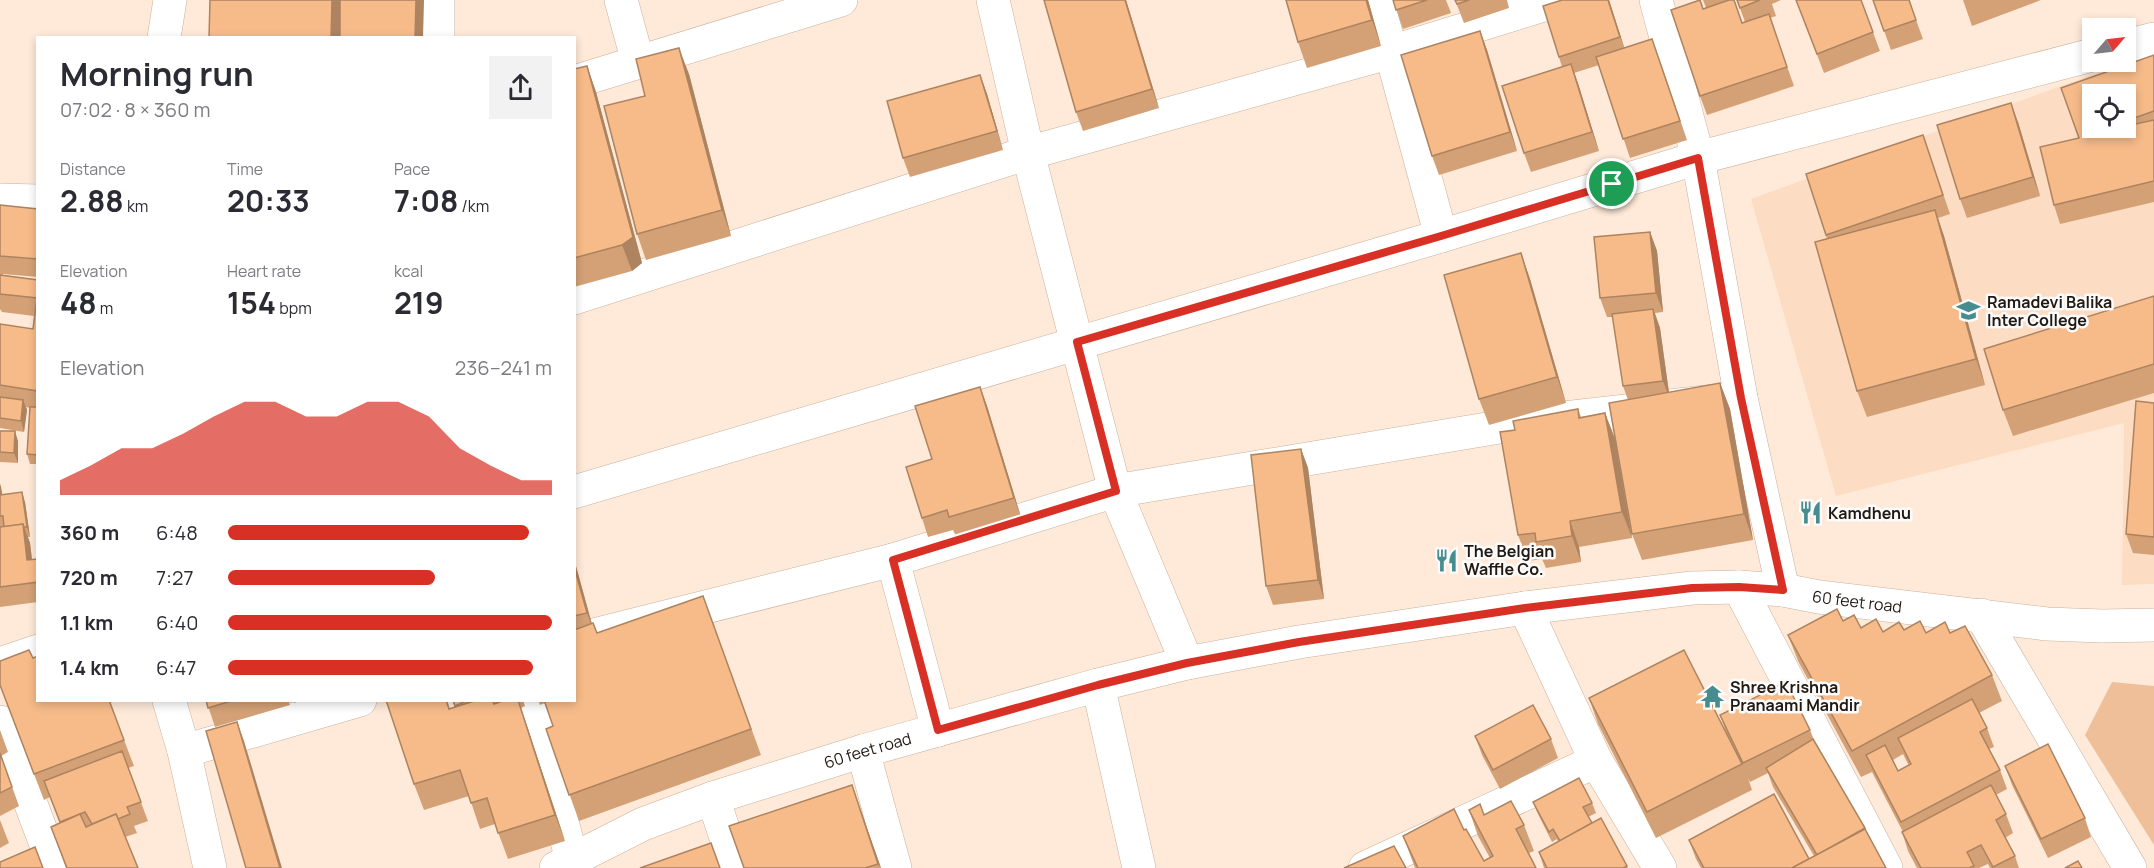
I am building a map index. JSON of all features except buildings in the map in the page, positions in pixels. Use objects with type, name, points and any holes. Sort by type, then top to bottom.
[{"type":"street","points":[[164,36],[170,0]]},
{"type":"street","points":[[438,0],[438,36]]},
{"type":"street","points":[[621,0],[638,62]]},
{"type":"street","points":[[576,81],[841,0]]},
{"type":"street","points":[[993,0],[1028,153],[1116,491],[1187,663]]},
{"type":"street","points":[[1377,0],[1441,236]]},
{"type":"street","points":[[576,297],[1028,153],[1391,52],[1560,0]]},
{"type":"street","points":[[1656,0],[1698,158],[1741,398],[1783,590]]},
{"type":"street","points":[[2136,44],[2154,39]]},
{"type":"street","points":[[576,491],[1698,158],[2082,58]]},
{"type":"street","points":[[0,200],[36,201]]},
{"type":"street","points":[[576,639],[893,560],[1116,491],[1529,422],[1741,398]]},
{"type":"street","points":[[893,560],[938,730]]},
{"type":"street","points":[[1739,587],[1886,868]]},
{"type":"street","name":"60 feet road","points":[[564,864],[643,824],[713,798],[863,751],[1098,685],[1187,663],[1299,642],[1525,608],[1692,588],[1739,587],[1783,590],[1819,597],[2047,624],[2154,625]]},
{"type":"street","points":[[1525,608],[1596,762],[1660,868]]},
{"type":"street","points":[[1981,615],[2130,868]]},
{"type":"street","points":[[0,664],[36,652]]},
{"type":"street","points":[[1098,685],[1139,868]]},
{"type":"street","points":[[170,702],[184,751],[210,868]]},
{"type":"street","points":[[184,751],[353,702]]},
{"type":"street","points":[[530,702],[564,864]]},
{"type":"street","points":[[0,722],[40,857]]},
{"type":"street","points":[[863,751],[896,868]]},
{"type":"street","points":[[1365,868],[1596,762]]},
{"type":"street","points":[[713,798],[736,868]]},
{"type":"shaded area","name":"Ramadevi Balika Inter College","points":[[2154,52],[2154,584],[2122,585],[2124,423],[1836,496],[1751,199],[2099,72],[2136,72],[2136,59]]},
{"type":"shaded area","points":[[2112,682],[2154,686],[2154,845],[2085,735]]},
{"type":"place","name":"Ramadevi Balika Inter College","points":[[1969,311]]},
{"type":"place","name":"Kamdhenu","points":[[1810,513]]},
{"type":"place","name":"The Belgian Waffle Co.","points":[[1446,560]]},
{"type":"place","name":"Shree Krishna Pranaami Mandir","points":[[1712,696]]},
{"type":"route","points":[[1698,158],[1741,398],[1783,590],[1739,587],[1692,588],[1525,608],[1299,642],[1187,663],[1098,685],[938,730],[893,560],[1116,491],[1077,342],[1612,184],[1698,158]]}]
